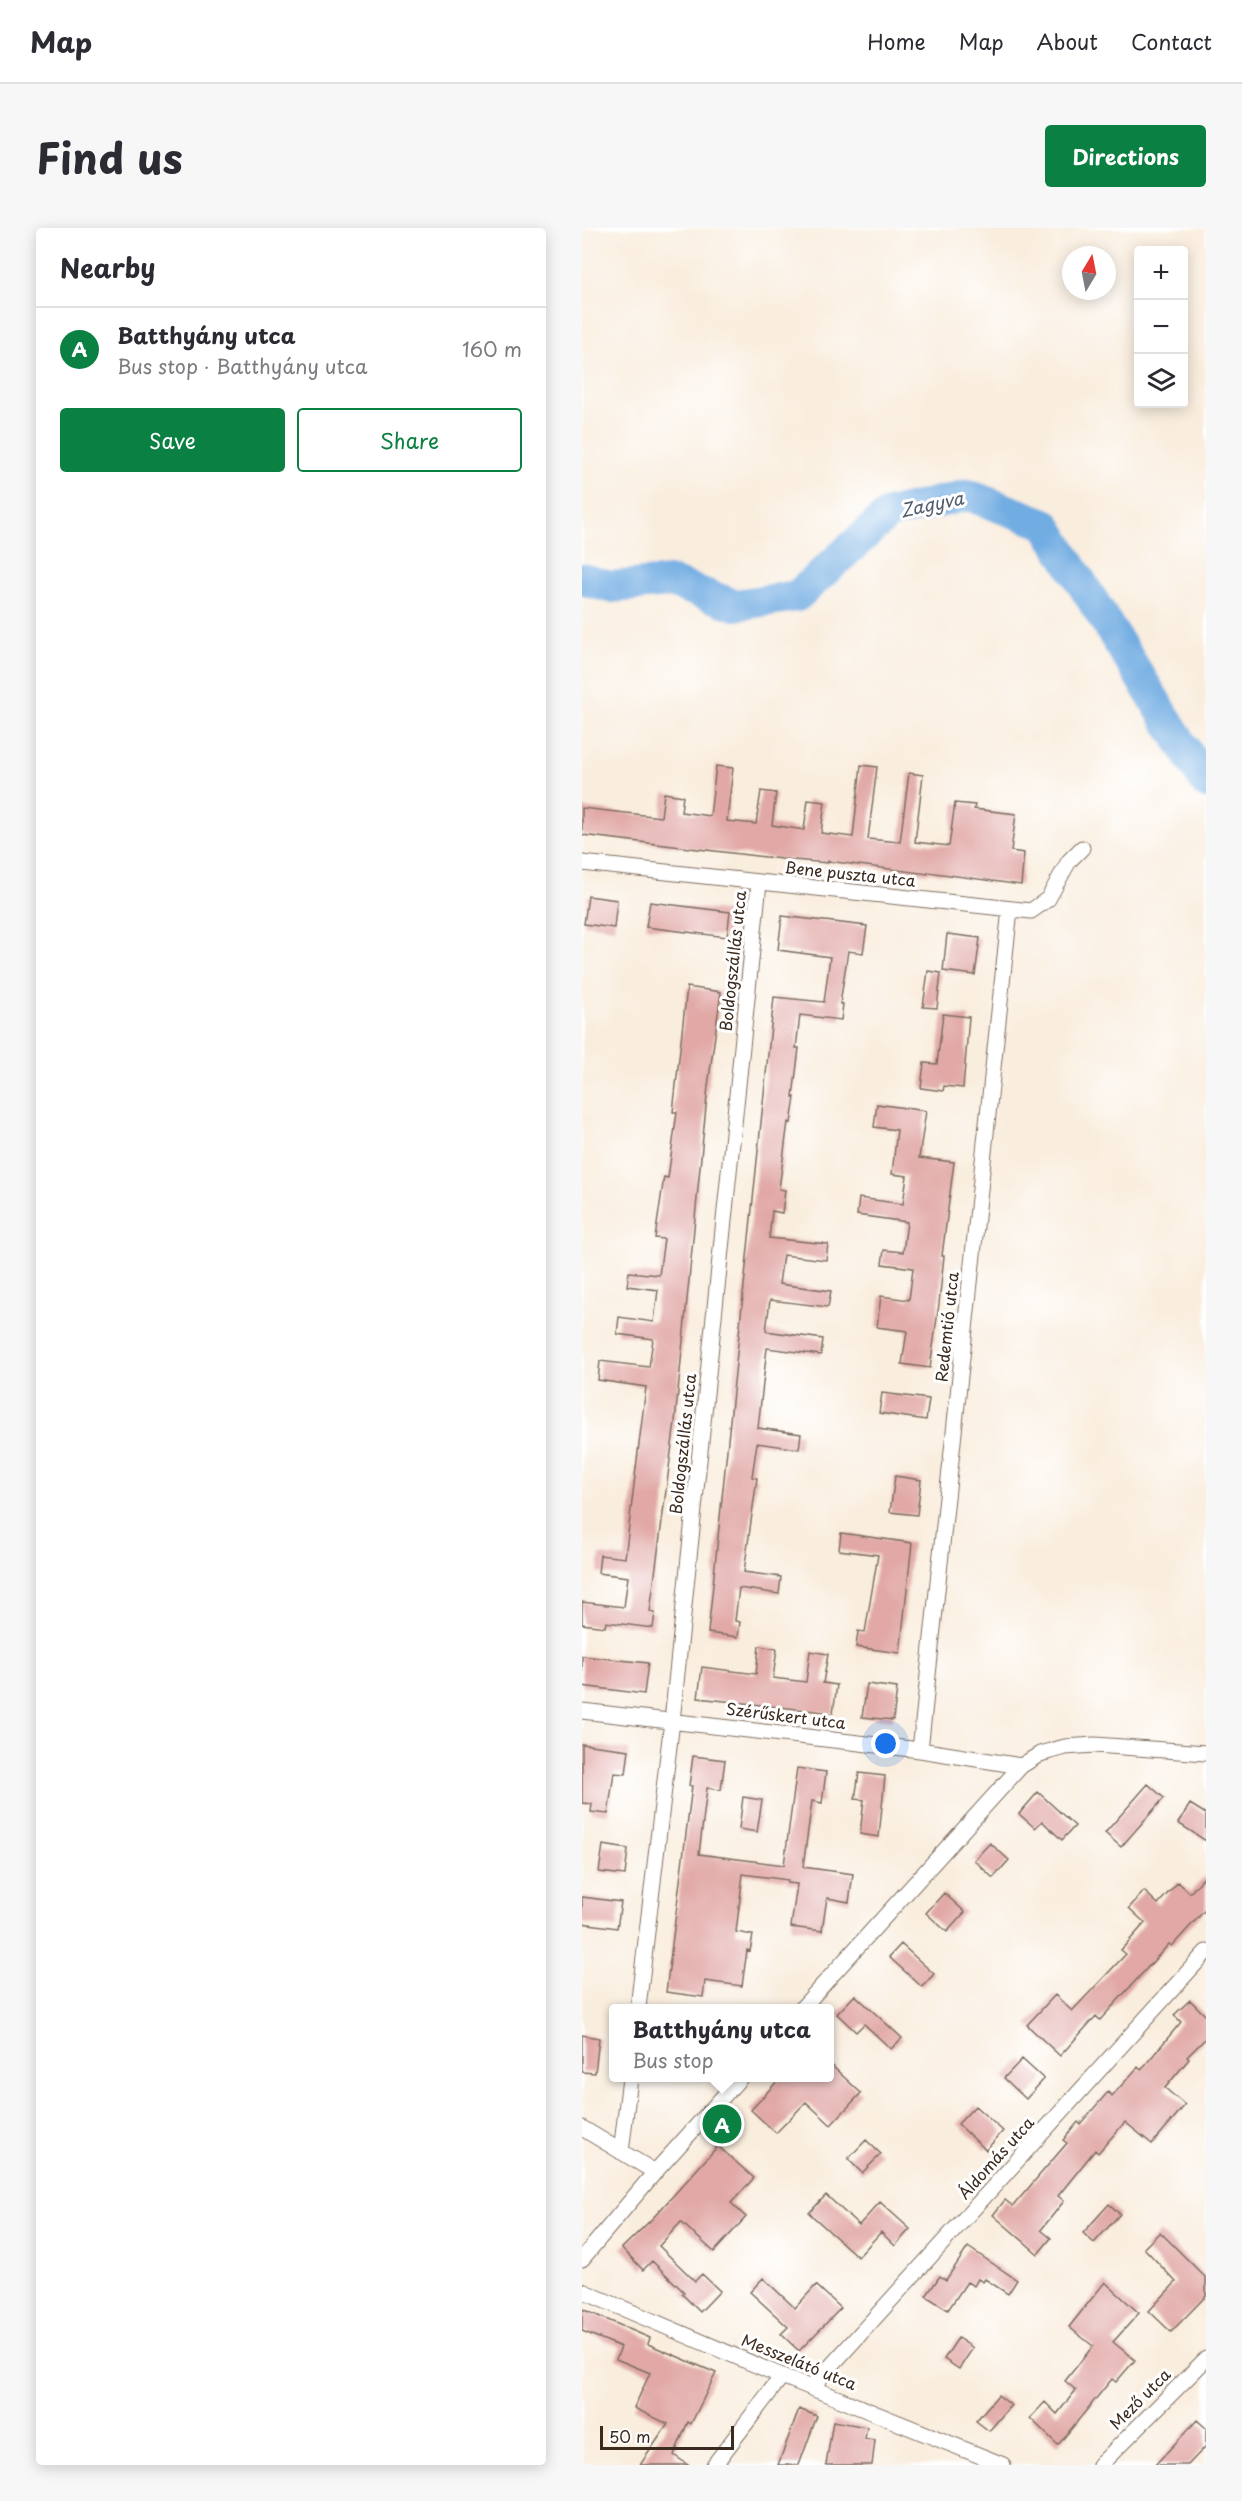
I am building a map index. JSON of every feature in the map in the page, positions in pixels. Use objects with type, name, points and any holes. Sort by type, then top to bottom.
[{"type":"street","name":"Bene puszta utca","points":[[582,863],[1031,911],[1048,899],[1069,861],[1083,848]]},
{"type":"street","name":"Boldogszállás utca","points":[[638,2004],[672,1722],[759,883]]},
{"type":"street","name":"Redemtió utca","points":[[920,1750],[1010,909]]},
{"type":"street","name":"Szérűskert utca","points":[[582,1711],[920,1750],[1021,1766]]},
{"type":"street","points":[[806,2004],[1021,1766],[1040,1754],[1065,1747],[1095,1745],[1206,1753]]},
{"type":"street","name":"Áldomás utca","points":[[812,2387],[1206,1952]]},
{"type":"street","points":[[621,2152],[630,2082]]},
{"type":"street","points":[[582,2259],[655,2172],[736,2082]]},
{"type":"street","points":[[582,2128],[655,2172]]},
{"type":"street","name":"Messzelátó utca","points":[[582,2290],[782,2376],[1003,2465]]},
{"type":"street","name":"Mező utca","points":[[1100,2465],[1206,2359]]},
{"type":"street","points":[[714,2465],[782,2376]]},
{"type":"building","points":[[861,765],[877,767],[868,839],[900,842],[909,773],[923,775],[915,842],[949,846],[955,803],[975,805],[974,809],[1016,814],[1011,851],[1024,853],[1021,885],[928,872],[928,874],[828,861],[828,863],[782,859],[582,835],[582,808],[661,817],[664,793],[683,796],[681,812],[710,816],[716,766],[733,768],[727,821],[756,824],[761,791],[776,793],[772,825],[804,830],[808,800],[825,802],[821,833],[853,837]]},
{"type":"building","points":[[588,896],[617,900],[614,928],[584,924]]},
{"type":"building","points":[[650,902],[730,912],[727,937],[646,927]]},
{"type":"building","points":[[782,916],[867,926],[863,953],[848,951],[840,1004],[843,1004],[841,1020],[800,1015],[796,1048],[799,1048],[793,1097],[795,1097],[791,1123],[788,1122],[779,1189],[785,1190],[782,1213],[772,1211],[769,1238],[828,1244],[826,1260],[783,1255],[779,1284],[831,1291],[828,1307],[770,1300],[766,1331],[823,1339],[821,1355],[767,1348],[758,1428],[801,1434],[799,1449],[757,1443],[752,1477],[757,1478],[744,1572],[781,1577],[779,1594],[739,1588],[735,1621],[740,1622],[738,1637],[708,1633],[774,997],[824,1002],[830,957],[778,950]]},
{"type":"building","points":[[947,934],[980,938],[975,975],[943,971]]},
{"type":"building","points":[[928,971],[941,973],[937,1008],[923,1007]]},
{"type":"building","points":[[687,987],[721,992],[708,1086],[675,1422],[650,1612],[655,1613],[653,1628],[606,1622],[605,1627],[582,1624],[582,1602],[624,1607],[628,1577],[598,1573],[600,1555],[625,1558],[646,1387],[598,1380],[600,1361],[649,1367],[653,1339],[617,1334],[619,1317],[654,1322],[658,1290],[627,1286],[629,1272],[659,1275],[664,1239],[655,1238],[664,1177],[668,1178],[677,1112],[673,1112]]},
{"type":"building","points":[[943,1014],[969,1017],[963,1088],[944,1086],[943,1091],[921,1088],[924,1063],[937,1064]]},
{"type":"building","points":[[877,1104],[926,1111],[919,1158],[954,1162],[930,1368],[902,1364],[907,1331],[877,1327],[881,1296],[909,1300],[913,1268],[882,1264],[884,1250],[903,1252],[907,1222],[857,1215],[859,1198],[903,1204],[907,1176],[892,1174],[897,1130],[874,1127]]},
{"type":"building","points":[[882,1393],[929,1399],[926,1420],[879,1413]]},
{"type":"building","points":[[895,1476],[921,1480],[917,1515],[890,1512]]},
{"type":"building","points":[[841,1533],[912,1543],[900,1653],[856,1647],[858,1631],[865,1632],[878,1555],[839,1550]]},
{"type":"building","points":[[759,1646],[777,1649],[773,1678],[806,1682],[810,1651],[828,1654],[823,1683],[837,1685],[833,1713],[698,1698],[702,1667],[756,1674]]},
{"type":"building","points":[[582,1656],[648,1663],[644,1694],[582,1686]]},
{"type":"building","points":[[867,1684],[897,1688],[893,1720],[862,1717]]},
{"type":"building","points":[[582,1744],[629,1750],[626,1774],[614,1773],[608,1814],[591,1812],[592,1804],[582,1803]]},
{"type":"building","points":[[693,1756],[725,1760],[721,1790],[707,1788],[699,1854],[784,1865],[797,1768],[826,1772],[822,1803],[812,1801],[803,1867],[853,1874],[849,1902],[827,1898],[822,1931],[791,1927],[797,1884],[787,1883],[788,1880],[743,1874],[736,1932],[753,1935],[750,1951],[747,1950],[742,1986],[705,1981],[703,1997],[666,1992],[692,1786],[689,1786]]},
{"type":"building","points":[[859,1773],[885,1776],[879,1837],[860,1834],[864,1800],[855,1799]]},
{"type":"building","points":[[1148,1784],[1164,1798],[1121,1847],[1105,1833]]},
{"type":"building","points":[[1038,1792],[1075,1826],[1062,1840],[1042,1821],[1035,1828],[1019,1814]]},
{"type":"building","points":[[743,1797],[762,1800],[757,1832],[739,1829]]},
{"type":"building","points":[[1190,1804],[1206,1814],[1206,1841],[1178,1823]]},
{"type":"building","points":[[990,1843],[1009,1860],[993,1878],[974,1860]]},
{"type":"building","points":[[603,1845],[628,1849],[625,1875],[599,1872]]},
{"type":"building","points":[[1206,1875],[1206,1909],[1172,1946],[1169,1944],[1100,2020],[1096,2016],[1060,2056],[1027,2025],[1055,1995],[1072,2011],[1126,1954],[1121,1950],[1145,1923],[1129,1908],[1144,1891],[1158,1904],[1178,1882],[1190,1893]]},
{"type":"building","points":[[944,1893],[965,1912],[947,1932],[926,1913]]},
{"type":"building","points":[[582,1897],[621,1902],[617,1928],[582,1923]]},
{"type":"building","points":[[901,1944],[934,1974],[922,1987],[889,1957]]},
{"type":"building","points":[[855,1995],[902,2038],[891,2049],[864,2024],[856,2032],[837,2014]]},
{"type":"building","points":[[1190,2000],[1206,2016],[1206,2038],[1187,2057],[1189,2059],[1165,2088],[1185,2105],[1152,2144],[1125,2122],[1098,2153],[1095,2150],[1058,2196],[1064,2201],[1041,2230],[1051,2238],[1038,2254],[993,2215],[1005,2200],[1013,2206],[1067,2143],[1063,2140],[1078,2122],[1080,2124],[1108,2092],[1112,2096],[1138,2067],[1141,2070],[1181,2022],[1174,2015]]},
{"type":"building","points":[[582,2035],[599,2038],[595,2073],[582,2072]]},
{"type":"building","points":[[1022,2059],[1044,2079],[1026,2099],[1004,2078]]},
{"type":"building","points":[[834,2068],[861,2093],[831,2125],[806,2102],[776,2133],[751,2110],[776,2082],[834,2082]]},
{"type":"building","points":[[975,2106],[1003,2131],[986,2150],[958,2124]]},
{"type":"building","points":[[866,2140],[881,2154],[862,2173],[848,2159]]},
{"type":"building","points":[[718,2146],[754,2178],[731,2203],[746,2217],[714,2252],[681,2222],[659,2246],[695,2281],[702,2274],[720,2291],[700,2312],[682,2294],[684,2292],[652,2261],[643,2270],[622,2248],[652,2219]]},
{"type":"building","points":[[826,2195],[859,2225],[880,2202],[910,2229],[895,2246],[881,2232],[858,2257],[809,2213]]},
{"type":"building","points":[[1109,2204],[1120,2214],[1094,2243],[1083,2233]]},
{"type":"building","points":[[1160,2232],[1206,2278],[1206,2296],[1171,2332],[1149,2311],[1176,2282],[1144,2248]]},
{"type":"building","points":[[968,2247],[1017,2280],[1008,2294],[985,2279],[983,2282],[978,2279],[974,2286],[967,2282],[948,2310],[926,2296],[940,2276],[946,2280]]},
{"type":"building","points":[[763,2278],[795,2308],[816,2285],[841,2308],[799,2351],[781,2334],[788,2327],[750,2292]]},
{"type":"building","points":[[1105,2282],[1139,2313],[1113,2342],[1135,2360],[1116,2382],[1112,2379],[1058,2445],[1030,2418],[1045,2402],[1057,2414],[1076,2390],[1065,2381],[1093,2346],[1069,2327]]},
{"type":"building","points":[[582,2309],[650,2338],[648,2344],[716,2373],[691,2424],[688,2422],[674,2455],[688,2465],[640,2465],[668,2424],[634,2408],[650,2373],[616,2359],[621,2347],[582,2331]]},
{"type":"building","points":[[958,2338],[973,2348],[959,2369],[944,2359]]},
{"type":"building","points":[[998,2395],[1011,2405],[989,2431],[976,2421]]},
{"type":"building","points":[[799,2409],[817,2416],[799,2465],[778,2465]]},
{"type":"building","points":[[1197,2420],[1206,2428],[1206,2446],[1188,2465],[1155,2465]]},
{"type":"building","points":[[833,2421],[867,2427],[865,2439],[875,2440],[872,2465],[826,2465]]},
{"type":"waterway","name":"Zagyva","points":[[582,579],[610,587],[671,582],[735,605],[797,596],[888,514],[968,495],[1045,524],[1206,783]]},
{"type":"place","name":"Batthyány utca","points":[[722,2124]]}]
